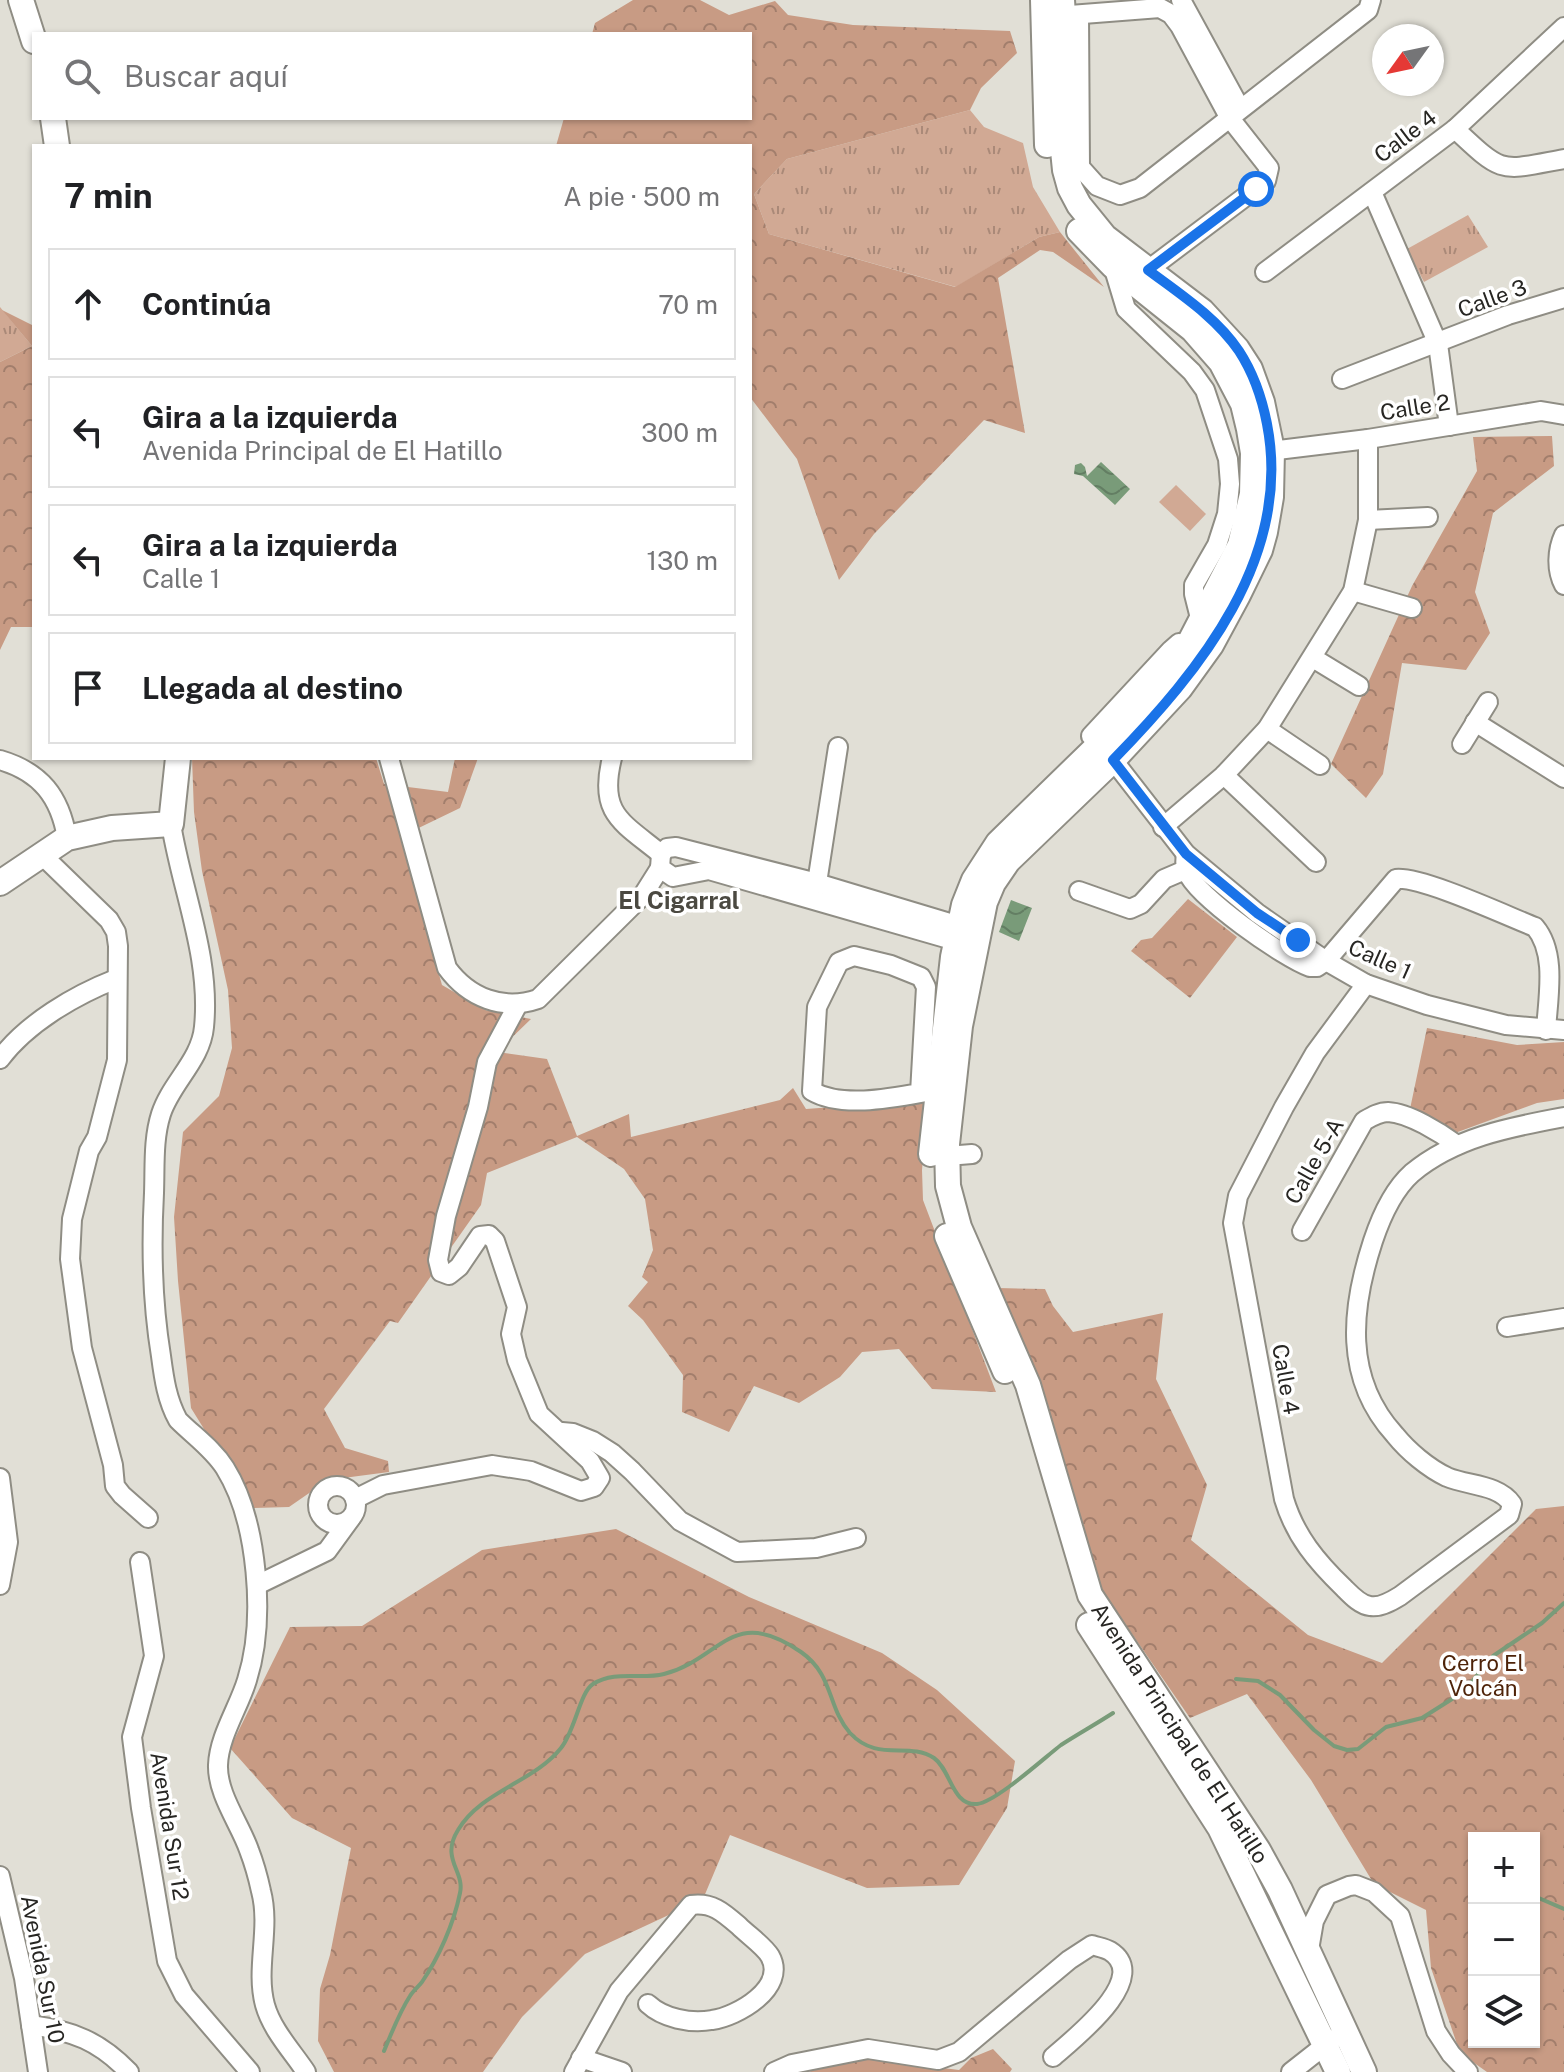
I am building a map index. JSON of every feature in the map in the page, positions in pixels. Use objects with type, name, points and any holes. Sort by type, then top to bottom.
[{"type":"main road","points":[[21,0],[32,35]]},
{"type":"main road","name":"Avenida Principal de El Hatillo","points":[[1069,8],[1045,137],[1049,165],[1066,212],[1080,233],[1113,266],[1208,345],[1233,383],[1263,452],[1240,545],[1189,645],[1167,676],[1101,747],[1008,861],[964,935],[928,1092],[931,1185],[935,1205],[958,1265],[1028,1430],[1076,1603],[1220,1828],[1335,2038],[1364,2072]]},
{"type":"main road","name":"Avenida Principal de El Hatillo","points":[[1069,8],[1061,131],[1070,188],[1092,224],[1202,311],[1237,349],[1257,386],[1271,497],[1260,550],[1211,645],[1180,688],[1101,747]]},
{"type":"main road","points":[[53,120],[57,144]]},
{"type":"main road","points":[[0,883],[67,838],[112,828],[171,824],[178,760]]},
{"type":"main road","name":"Avenida Principal de El Hatillo","points":[[964,935],[960,1026],[947,1156],[952,1208],[1028,1385],[1090,1595],[1232,1807],[1280,1890],[1309,1950],[1335,2038],[1338,2072]]},
{"type":"street","points":[[1181,0],[1234,113]]},
{"type":"street","points":[[1148,270],[1256,189],[1269,177],[1269,168],[1234,113],[1180,26],[1162,4],[1069,8],[1080,167],[1097,186],[1120,195],[1140,188],[1234,113],[1368,10],[1371,0]]},
{"type":"street","name":"Calle 4","points":[[1265,272],[1455,129],[1564,27]]},
{"type":"street","points":[[1455,129],[1487,159],[1503,168],[1564,159]]},
{"type":"street","points":[[1372,192],[1438,344],[1449,426]]},
{"type":"street","points":[[1113,266],[1126,309],[1192,372],[1205,390],[1228,459],[1230,484],[1227,514],[1217,545],[1194,585],[1201,622]]},
{"type":"street","name":"Calle 3","points":[[1342,379],[1508,315],[1564,298]]},
{"type":"street","name":"Calle 2","points":[[1263,452],[1368,439],[1541,411],[1564,415]]},
{"type":"street","points":[[1163,827],[1224,775],[1267,729],[1353,591],[1368,520],[1368,439]]},
{"type":"street","points":[[1368,520],[1428,517]]},
{"type":"street","points":[[1564,535],[1559,547],[1559,577],[1564,585]]},
{"type":"street","points":[[1353,591],[1412,608]]},
{"type":"street","points":[[1313,658],[1359,686]]},
{"type":"street","points":[[1462,744],[1488,702]]},
{"type":"street","points":[[1475,722],[1564,778]]},
{"type":"street","points":[[1267,729],[1320,765]]},
{"type":"street","points":[[817,883],[838,747]]},
{"type":"street","name":"Calle 1","points":[[1101,747],[1186,862],[1326,961],[1366,984],[1427,1005],[1506,1025],[1555,1030]]},
{"type":"street","points":[[0,760],[19,767],[50,791],[64,817],[67,838]]},
{"type":"street","points":[[390,760],[447,968],[467,989],[481,997],[517,1006],[546,993],[643,895],[667,848],[676,847],[710,864],[964,935]]},
{"type":"street","points":[[612,760],[607,790],[614,814],[673,877],[710,864],[817,883],[964,935]]},
{"type":"street","points":[[1224,775],[1316,862]]},
{"type":"street","points":[[171,824],[192,910],[205,998],[204,1031],[199,1048],[162,1112],[155,1142],[152,1260],[155,1323],[168,1398],[178,1420],[216,1455],[233,1483],[250,1541],[257,1585],[256,1644],[248,1678],[220,1754],[219,1774],[249,1849],[265,1907],[264,2003],[274,2026],[306,2072]]},
{"type":"street","points":[[41,854],[109,920],[116,932],[119,1006],[117,1060],[72,1219],[70,1259],[82,1348],[113,1465],[115,1486],[148,1518]]},
{"type":"street","points":[[1079,891],[1130,909],[1141,904],[1164,879],[1186,862]]},
{"type":"street","points":[[1326,961],[1396,879],[1404,878],[1535,927],[1546,940],[1555,1030]]},
{"type":"street","points":[[854,956],[891,965],[921,977],[926,987],[928,1092],[845,1100],[825,1098],[812,1091],[817,1007],[839,962],[854,956]]},
{"type":"street","points":[[0,1059],[27,1032],[59,1009],[93,988],[116,979]]},
{"type":"street","name":"Calle 4","points":[[1366,984],[1292,1086],[1238,1196],[1233,1223],[1284,1499],[1296,1529],[1320,1565],[1356,1599],[1370,1606],[1389,1603],[1400,1596],[1509,1515],[1512,1504],[1505,1494],[1446,1476],[1393,1434],[1365,1386],[1358,1359],[1355,1323],[1358,1295],[1381,1218],[1410,1175],[1436,1155],[1457,1145]]},
{"type":"street","points":[[319,1512],[323,1518],[340,1524],[353,1508],[383,1485],[492,1465],[531,1471],[581,1491],[594,1487],[600,1478],[596,1469],[539,1414],[517,1360],[511,1334],[517,1307],[495,1241],[489,1235],[480,1236],[459,1267],[449,1275],[441,1272],[438,1260],[446,1216],[478,1107],[487,1062],[517,1006]]},
{"type":"street","name":"Calle 5-A","points":[[1302,1231],[1364,1121],[1389,1112],[1436,1129],[1457,1145]]},
{"type":"street","points":[[1457,1145],[1489,1133],[1564,1117]]},
{"type":"street","points":[[947,1156],[972,1154]]},
{"type":"street","points":[[1507,1327],[1564,1318]]},
{"type":"street","points":[[560,1432],[573,1433],[593,1441],[612,1453],[680,1521],[737,1552],[816,1548],[856,1538]]},
{"type":"street","points":[[0,1478],[8,1542],[0,1585]]},
{"type":"street","points":[[257,1585],[314,1558],[327,1551],[353,1508],[348,1490],[330,1487],[318,1500],[320,1542],[314,1558]]},
{"type":"street","name":"Avenida Sur 12","points":[[140,1562],[154,1656],[132,1737],[167,1961],[184,1995],[250,2072]]},
{"type":"street","name":"Avenida Sur 10","points":[[0,1881],[24,1978],[38,2072]]},
{"type":"street","points":[[1309,1950],[1314,1921],[1327,1895],[1356,1885],[1374,1892],[1400,1916],[1436,2031],[1468,2072]]},
{"type":"street","points":[[622,2072],[578,2065],[619,1991],[691,1905],[706,1903],[724,1913],[771,1957],[773,1975],[768,1990],[753,2003],[713,2020],[683,2020],[658,2013],[648,2004]]},
{"type":"street","points":[[774,2072],[792,2064],[868,2049],[938,2060],[959,2052],[1069,1960],[1092,1945],[1111,1952],[1121,1964],[1121,1980],[1113,1998],[1095,2020],[1053,2057]]},
{"type":"street","points":[[31,2025],[67,2030],[95,2044],[117,2059],[129,2072]]},
{"type":"street","points":[[1291,2072],[1335,2038]]},
{"type":"green space","points":[[633,0],[700,0],[729,15],[775,1],[788,15],[853,25],[1010,31],[1017,53],[981,88],[970,110],[787,159],[754,194],[769,234],[955,287],[1039,237],[1060,232],[1104,287],[1053,252],[1040,250],[998,278],[1025,433],[984,420],[874,534],[839,580],[797,459],[752,400],[752,144],[557,144],[563,120],[752,120],[752,32],[593,32],[595,23]]},
{"type":"green space","points":[[970,110],[984,127],[1023,143],[1033,187],[1060,232],[1039,237],[956,287],[769,234],[754,194],[787,159]]},
{"type":"green space","points":[[1468,215],[1488,247],[1424,282],[1407,249]]},
{"type":"green space","points":[[0,307],[32,346],[0,362]]},
{"type":"green space","points":[[2,310],[32,325],[32,346]]},
{"type":"green space","points":[[32,346],[32,627],[11,627],[0,650],[0,362]]},
{"type":"green space","points":[[1552,436],[1554,466],[1493,513],[1475,592],[1490,633],[1466,670],[1402,663],[1383,774],[1366,798],[1331,764],[1412,586],[1477,471],[1473,437]]},
{"type":"green space","points":[[1176,485],[1206,514],[1190,531],[1159,502]]},
{"type":"green space","points":[[192,760],[377,760],[384,784],[448,792],[455,760],[477,760],[460,808],[400,837],[442,985],[485,1010],[531,1019],[497,1052],[547,1059],[577,1136],[629,1114],[631,1137],[780,1100],[793,1088],[806,1109],[928,1100],[922,1170],[923,1200],[996,1392],[932,1389],[899,1349],[862,1352],[840,1377],[799,1403],[754,1386],[729,1432],[682,1412],[683,1375],[643,1320],[628,1306],[648,1282],[642,1277],[653,1250],[645,1199],[624,1169],[577,1137],[487,1173],[481,1205],[398,1323],[390,1321],[324,1409],[345,1448],[388,1461],[389,1472],[328,1480],[289,1507],[253,1508],[191,1408],[178,1281],[174,1217],[183,1132],[219,1096],[232,1048],[228,990],[202,871],[194,812]]},
{"type":"green space","points":[[1188,899],[1237,937],[1190,998],[1131,951],[1141,940],[1152,938]]},
{"type":"green space","points":[[1427,1028],[1517,1045],[1564,1042],[1564,1099],[1537,1103],[1455,1133],[1410,1109]]},
{"type":"green space","name":"Cerro El Volcán","points":[[998,1288],[1045,1289],[1053,1306],[1073,1332],[1163,1313],[1156,1379],[1207,1485],[1191,1540],[1308,1635],[1382,1663],[1536,1509],[1564,1506],[1564,2072],[1487,2072],[1460,2053],[1431,1968],[1426,1910],[1374,1884],[1311,1780],[1247,1694],[1190,1718],[1101,1589],[1058,1439]]},
{"type":"green space","points":[[616,1529],[749,1597],[882,1653],[937,1690],[1015,1761],[1007,1808],[959,1885],[867,1888],[730,1835],[703,1899],[585,1954],[522,2017],[483,2072],[334,2072],[318,2041],[320,1989],[330,1955],[351,1848],[292,1818],[230,1748],[290,1627],[362,1626],[482,1550]]},
{"type":"green space","points":[[993,2049],[1012,2069],[1010,2072],[808,2072],[870,2054],[903,2063],[959,2070],[971,2058]]},
{"type":"water","points":[[1101,462],[1130,489],[1115,505],[1083,476],[1074,474],[1075,465],[1081,463],[1087,476]]},
{"type":"water","points":[[1011,900],[1032,908],[1019,941],[999,932]]},
{"type":"waterway","points":[[1236,1679],[1258,1681],[1280,1695],[1334,1746],[1358,1749],[1386,1727],[1422,1718],[1452,1699],[1470,1684],[1493,1656],[1542,1623],[1564,1603]]},
{"type":"waterway","points":[[384,2051],[406,2002],[434,1962],[454,1916],[461,1885],[451,1849],[458,1830],[480,1806],[550,1760],[566,1741],[584,1695],[593,1684],[610,1677],[664,1674],[684,1667],[728,1639],[758,1633],[777,1639],[812,1661],[825,1681],[843,1723],[861,1742],[882,1750],[914,1751],[934,1758],[962,1799],[977,1804],[996,1796],[1061,1745],[1113,1713]]},
{"type":"waterway","points":[[1540,1899],[1564,1909]]},
{"type":"district","name":"El Cigarral","points":[[679,901]]},
{"type":"route","points":[[1256,189],[1148,270],[1202,311],[1237,349],[1250,369],[1262,402],[1272,450],[1271,497],[1265,532],[1260,550],[1211,645],[1164,707],[1113,760],[1186,854],[1257,913],[1298,940]]}]
